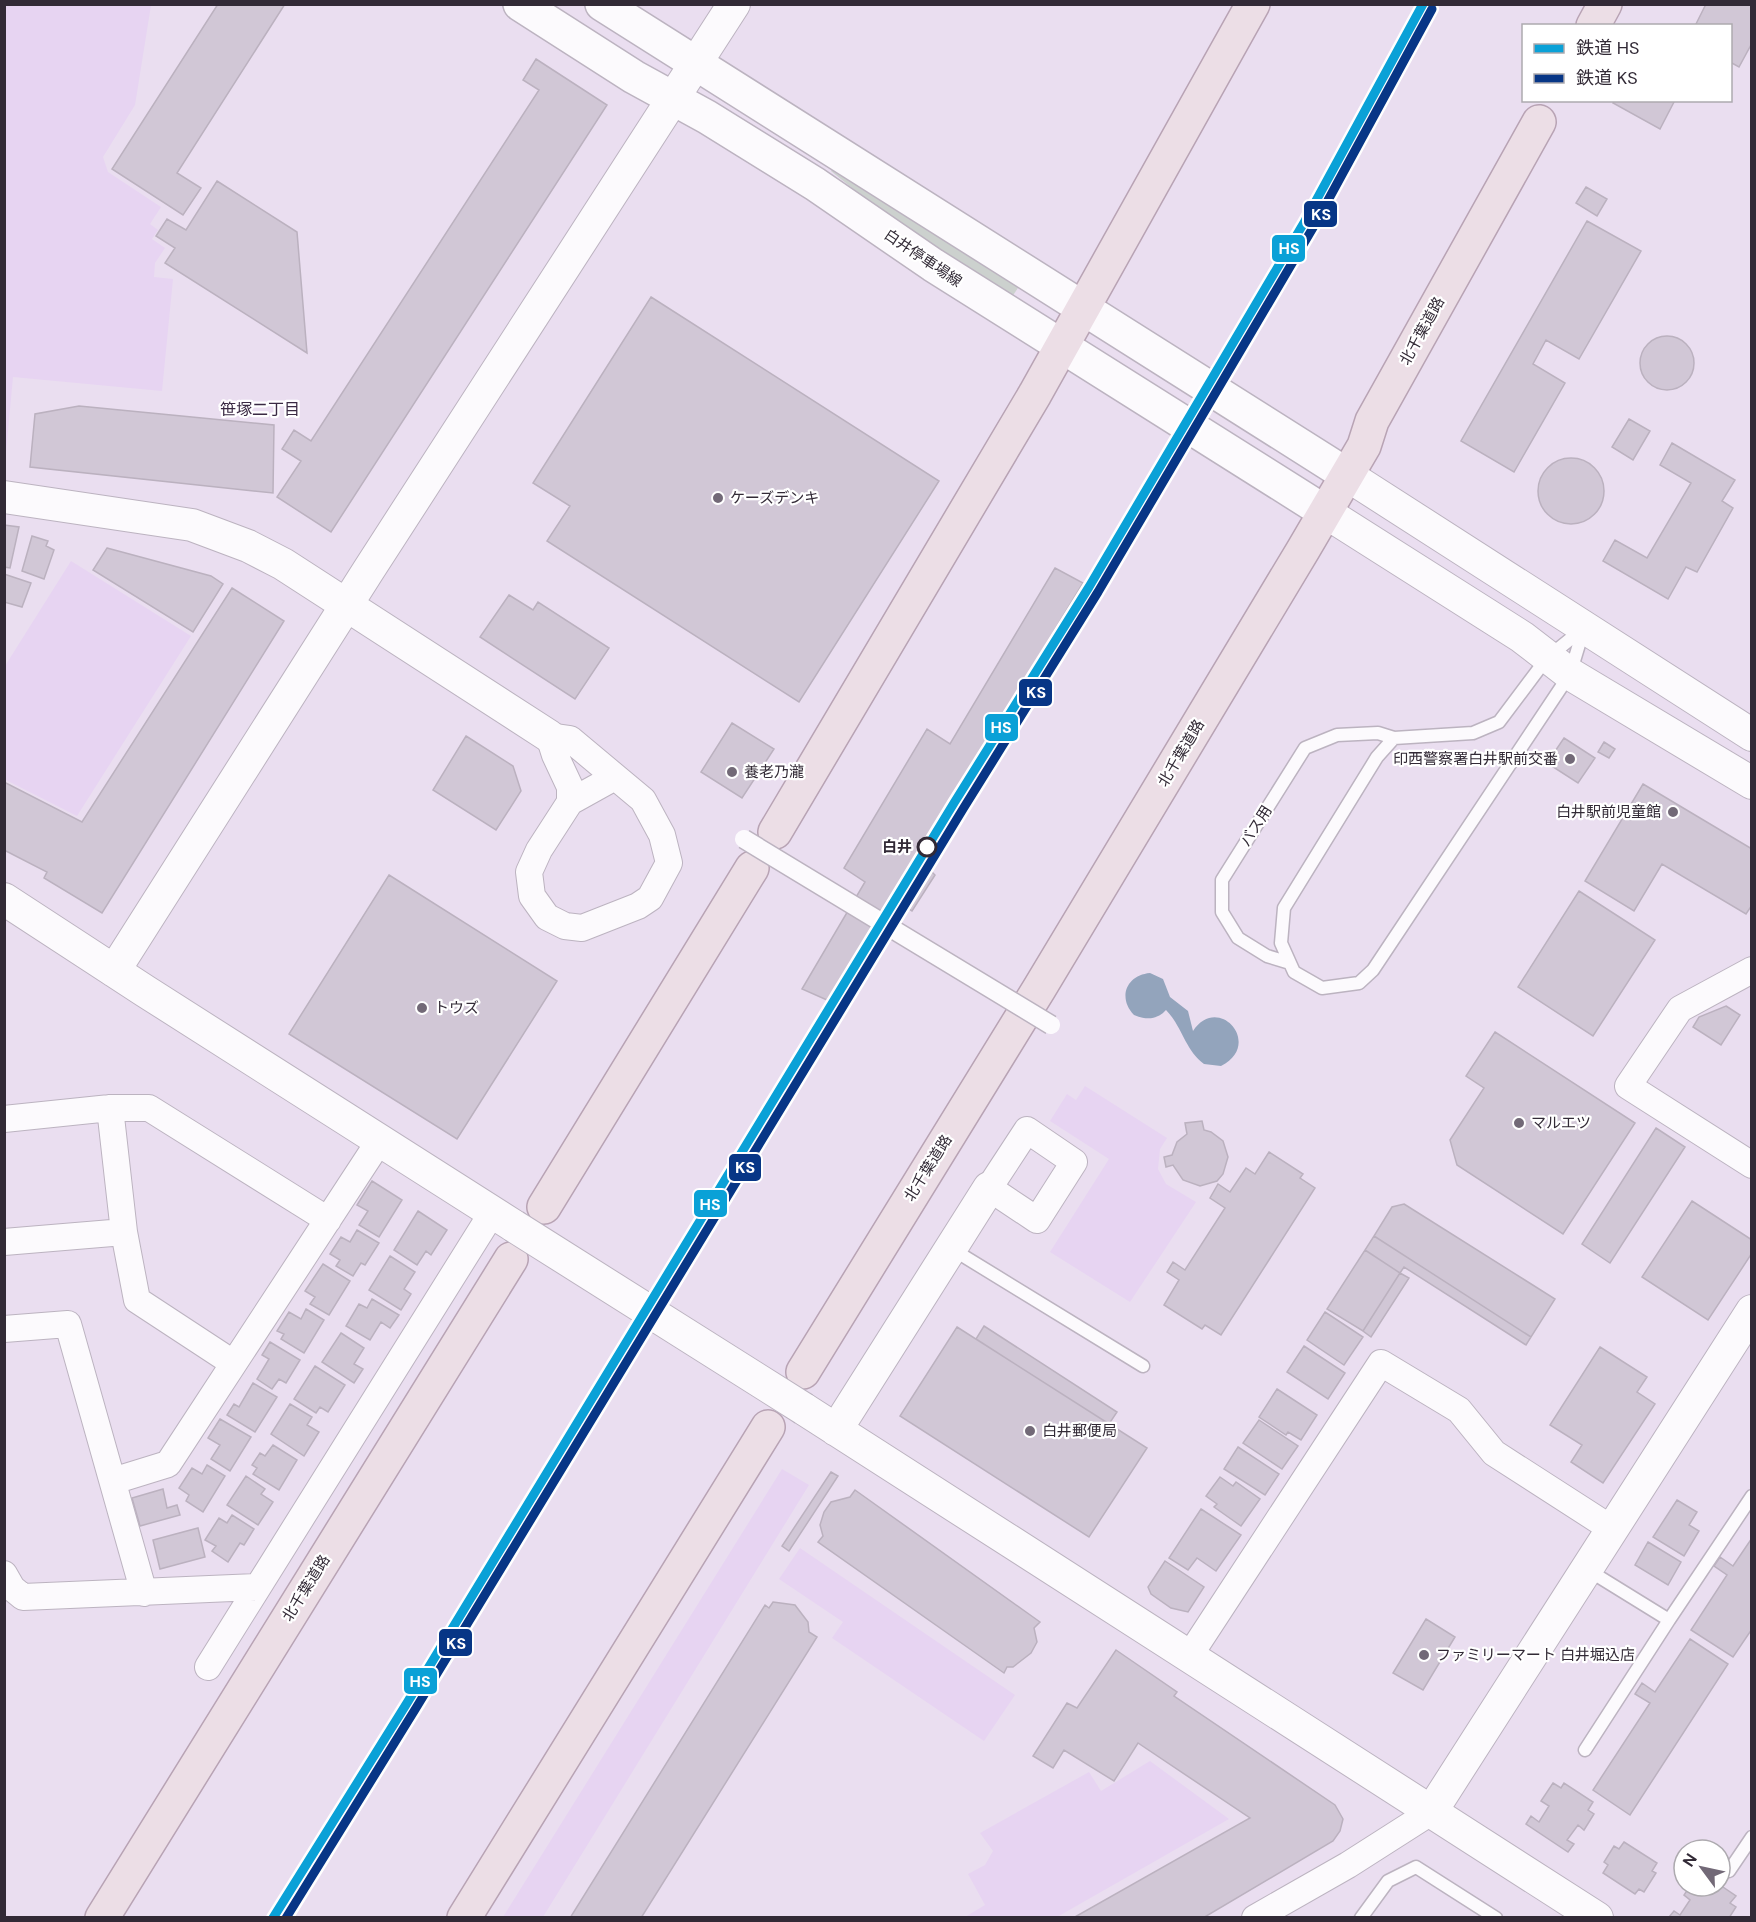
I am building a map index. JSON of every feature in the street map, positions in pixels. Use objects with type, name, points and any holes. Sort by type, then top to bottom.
[{"type":"highway","points":[[544,1207],[757,846],[1071,351],[1253,4]]},
{"type":"highway","points":[[1594,24],[1605,4]]},
{"type":"highway","name":"北千葉道路","points":[[802,1372],[1039,989],[1339,470],[1364,446],[1372,421],[1547,109]]},
{"type":"highway","name":"北千葉道路","points":[[102,1917],[511,1259]]},
{"type":"highway","points":[[464,1917],[768,1427]]},
{"type":"main road","name":"白井停車場線","points":[[520,4],[634,77],[815,184],[933,266],[1318,507]]},
{"type":"main road","points":[[602,4],[1339,470]]},
{"type":"street","points":[[114,971],[346,604],[734,4]]},
{"type":"street","points":[[1339,470],[1752,735]]},
{"type":"street","points":[[4,497],[192,525],[248,546],[283,564],[549,736],[570,738],[643,800],[662,836],[669,863],[650,898],[638,906],[582,928],[565,926],[547,917],[531,896],[529,872],[539,850],[570,802],[615,777]]},
{"type":"street","points":[[1318,507],[1522,637],[1558,666],[1752,783]]},
{"type":"street","points":[[549,736],[570,787],[570,802]]},
{"type":"street","points":[[757,846],[1051,1025]]},
{"type":"street","points":[[4,899],[503,1220],[804,1409],[1188,1658],[1597,1917]]},
{"type":"street","points":[[1752,970],[1680,1010],[1628,1086],[1752,1165]]},
{"type":"street","points":[[4,1119],[110,1108],[149,1108],[328,1220]]},
{"type":"street","points":[[110,1108],[124,1232],[137,1300],[233,1363]]},
{"type":"street","points":[[113,1481],[168,1464],[380,1140]]},
{"type":"street","points":[[836,1430],[989,1188]]},
{"type":"street","points":[[208,1666],[258,1587],[503,1220]]},
{"type":"street","points":[[4,1242],[124,1232]]},
{"type":"street","points":[[1255,1917],[1348,1865],[1431,1812],[1752,1311]]},
{"type":"street","points":[[4,1329],[68,1324],[144,1593]]},
{"type":"street","points":[[1188,1658],[1381,1363],[1459,1410],[1494,1452],[1612,1529]]},
{"type":"street","points":[[4,1574],[12,1588],[23,1597],[258,1587]]},
{"type":"lane","points":[[1558,666],[1584,628]]},
{"type":"lane","points":[[1394,738],[1377,757],[1284,908],[1281,943],[1294,972],[1322,988],[1359,983],[1373,970],[1558,666],[1584,628]]},
{"type":"lane","name":"バス用","points":[[1290,963],[1267,956],[1238,938],[1222,912],[1222,880],[1305,748],[1337,735],[1378,733],[1394,738],[1473,733],[1499,722],[1558,666]]},
{"type":"lane","points":[[951,1248],[1143,1366]]},
{"type":"lane","points":[[1586,1750],[1752,1496]]},
{"type":"lane","points":[[1587,1569],[1669,1620]]},
{"type":"lane","points":[[1732,1867],[1752,1837]]},
{"type":"lane","points":[[1361,1917],[1388,1881],[1416,1867],[1496,1917]]},
{"type":"shaded area","points":[[5,4],[151,5],[135,105],[103,157],[108,172],[161,207],[150,224],[158,230],[152,239],[165,248],[155,263],[154,277],[173,279],[162,391],[13,377],[5,463]]},
{"type":"shaded area","points":[[833,168],[1020,285],[1009,301],[937,257],[831,171]]},
{"type":"shaded area","points":[[71,561],[191,636],[77,816],[4,779],[5,666]]},
{"type":"shaded area","points":[[1085,1086],[1167,1138],[1160,1149],[1158,1169],[1166,1184],[1196,1202],[1130,1302],[1050,1252],[1109,1159],[1050,1121],[1067,1094],[1076,1100]]},
{"type":"shaded area","points":[[782,1469],[809,1485],[543,1917],[503,1917]]},
{"type":"shaded area","points":[[800,1548],[1015,1695],[984,1741],[832,1638],[843,1622],[779,1579]]},
{"type":"shaded area","points":[[1150,1761],[1229,1819],[1057,1917],[965,1917],[985,1905],[968,1874],[985,1865],[993,1851],[980,1833],[1089,1772],[1101,1791]]},
{"type":"water","points":[[1150,973],[1163,979],[1170,997],[1188,1011],[1193,1031],[1203,1021],[1214,1017],[1232,1026],[1238,1035],[1238,1046],[1233,1057],[1221,1066],[1204,1064],[1192,1052],[1166,1010],[1159,1016],[1151,1018],[1134,1015],[1126,1001],[1127,988],[1135,978]]},
{"type":"building","points":[[218,4],[285,4],[177,173],[201,188],[183,215],[112,169]]},
{"type":"building","points":[[1706,4],[1752,4],[1752,43],[1739,67],[1732,63],[1732,24],[1696,24]]},
{"type":"building","points":[[536,59],[607,105],[331,532],[277,497],[301,461],[282,449],[294,430],[311,441],[539,90],[523,80]]},
{"type":"building","points":[[1614,102],[1674,102],[1660,129]]},
{"type":"building","points":[[217,181],[297,232],[307,353],[165,263],[175,248],[156,236],[167,219],[186,230]]},
{"type":"building","points":[[1586,187],[1607,199],[1597,216],[1576,203]]},
{"type":"building","points":[[1587,221],[1641,251],[1579,359],[1546,340],[1533,364],[1565,383],[1514,472],[1461,441]]},
{"type":"building","points":[[651,297],[939,481],[799,702],[547,541],[570,506],[533,483]]},
{"type":"building","points":[[1662,336],[1672,336],[1682,340],[1690,348],[1694,363],[1690,378],[1682,386],[1672,390],[1662,390],[1652,386],[1644,378],[1640,368],[1640,358],[1644,348],[1652,340]]},
{"type":"building","points":[[79,406],[274,425],[273,493],[30,467],[35,414]]},
{"type":"building","points":[[1629,419],[1650,431],[1633,460],[1612,447]]},
{"type":"building","points":[[1672,443],[1735,480],[1722,501],[1733,508],[1697,572],[1686,567],[1668,599],[1603,561],[1615,540],[1647,558],[1691,483],[1660,465]]},
{"type":"building","points":[[1577,458],[1595,467],[1602,478],[1604,491],[1602,504],[1595,515],[1584,522],[1565,524],[1547,515],[1540,504],[1538,485],[1547,467],[1558,460]]},
{"type":"building","points":[[4,525],[19,527],[10,568],[4,567]]},
{"type":"building","points":[[32,536],[48,541],[46,546],[54,550],[44,579],[22,571]]},
{"type":"building","points":[[107,548],[211,576],[223,584],[193,632],[93,570]]},
{"type":"building","name":"白井","points":[[1055,568],[1083,583],[976,760],[989,768],[928,868],[935,875],[912,911],[895,900],[827,1000],[802,989],[865,882],[844,868],[927,729],[950,744]]},
{"type":"building","points":[[4,574],[31,583],[22,607],[4,602]]},
{"type":"building","points":[[232,588],[284,621],[102,913],[44,878],[47,872],[4,850],[4,782],[82,822]]},
{"type":"building","points":[[509,595],[533,610],[538,602],[609,648],[575,699],[480,637]]},
{"type":"building","points":[[732,723],[774,749],[742,798],[701,772]]},
{"type":"building","points":[[466,736],[513,766],[521,791],[496,830],[433,790]]},
{"type":"building","points":[[1564,738],[1595,758],[1578,783],[1547,763]]},
{"type":"building","points":[[1604,742],[1615,749],[1609,758],[1598,752]]},
{"type":"building","points":[[1643,784],[1752,849],[1752,905],[1746,914],[1662,864],[1634,911],[1585,881]]},
{"type":"building","points":[[389,875],[557,981],[457,1139],[289,1034]]},
{"type":"building","points":[[1579,891],[1655,940],[1593,1036],[1518,987]]},
{"type":"building","points":[[1726,1006],[1740,1015],[1721,1045],[1693,1027],[1699,1017]]},
{"type":"building","points":[[1495,1032],[1635,1123],[1563,1234],[1457,1165],[1450,1140],[1484,1088],[1466,1076]]},
{"type":"building","points":[[1202,1121],[1204,1130],[1223,1141],[1228,1157],[1223,1174],[1217,1181],[1200,1186],[1183,1180],[1173,1165],[1166,1167],[1164,1157],[1172,1155],[1177,1142],[1187,1134],[1185,1123]]},
{"type":"building","points":[[1656,1128],[1685,1147],[1610,1263],[1582,1244]]},
{"type":"building","points":[[1269,1152],[1303,1174],[1300,1178],[1315,1188],[1221,1335],[1205,1325],[1202,1329],[1164,1305],[1179,1280],[1167,1272],[1173,1262],[1185,1270],[1225,1208],[1210,1198],[1218,1184],[1230,1192],[1246,1168],[1255,1174]]},
{"type":"building","points":[[372,1181],[402,1200],[379,1237],[359,1225],[368,1211],[357,1205]]},
{"type":"building","points":[[1692,1201],[1752,1240],[1752,1253],[1708,1320],[1642,1277]]},
{"type":"building","points":[[1404,1204],[1555,1299],[1531,1337],[1374,1236],[1392,1207]]},
{"type":"building","points":[[418,1211],[447,1230],[431,1255],[426,1251],[417,1265],[394,1250]]},
{"type":"building","points":[[357,1230],[379,1243],[365,1265],[361,1263],[353,1276],[336,1266],[340,1260],[330,1254],[341,1237],[350,1242]]},
{"type":"building","points":[[1374,1236],[1531,1337],[1526,1345],[1404,1267],[1400,1273],[1365,1250]]},
{"type":"building","points":[[1365,1250],[1400,1273],[1363,1331],[1327,1309]]},
{"type":"building","points":[[390,1256],[415,1272],[404,1289],[411,1294],[401,1310],[369,1290]]},
{"type":"building","points":[[323,1264],[350,1281],[329,1315],[310,1304],[315,1297],[305,1291]]},
{"type":"building","points":[[1400,1273],[1409,1278],[1371,1337],[1363,1331]]},
{"type":"building","points":[[372,1299],[399,1315],[390,1328],[381,1322],[370,1340],[346,1326],[359,1304],[367,1308]]},
{"type":"building","points":[[306,1309],[324,1320],[304,1353],[281,1339],[284,1334],[277,1331],[289,1312],[301,1319]]},
{"type":"building","points":[[1325,1312],[1363,1337],[1344,1365],[1307,1340]]},
{"type":"building","points":[[984,1326],[1117,1412],[1109,1424],[976,1339]]},
{"type":"building","points":[[957,1327],[1147,1448],[1089,1537],[900,1416]]},
{"type":"building","points":[[341,1333],[364,1348],[354,1364],[363,1369],[354,1383],[322,1362]]},
{"type":"building","points":[[270,1342],[300,1360],[286,1383],[279,1379],[272,1389],[257,1379],[269,1359],[262,1355]]},
{"type":"building","points":[[1304,1346],[1345,1373],[1328,1399],[1287,1372]]},
{"type":"building","points":[[1600,1347],[1647,1377],[1637,1392],[1655,1404],[1603,1483],[1571,1462],[1582,1445],[1550,1425]]},
{"type":"building","points":[[315,1366],[345,1385],[328,1412],[320,1407],[316,1413],[294,1399]]},
{"type":"building","points":[[253,1383],[277,1397],[255,1432],[227,1415],[234,1404],[239,1407]]},
{"type":"building","points":[[1277,1389],[1317,1415],[1301,1440],[1288,1432],[1286,1435],[1259,1417]]},
{"type":"building","points":[[290,1404],[312,1417],[307,1425],[319,1432],[304,1456],[271,1434]]},
{"type":"building","points":[[220,1419],[251,1437],[230,1471],[211,1459],[220,1445],[208,1438]]},
{"type":"building","points":[[1259,1420],[1298,1446],[1282,1469],[1243,1443]]},
{"type":"building","points":[[273,1445],[297,1460],[279,1490],[253,1474],[257,1468],[252,1465],[260,1453],[265,1456]]},
{"type":"building","points":[[1238,1447],[1279,1474],[1265,1495],[1224,1469]]},
{"type":"building","points":[[207,1465],[225,1476],[203,1512],[186,1501],[189,1495],[179,1488],[192,1468],[202,1474]]},
{"type":"building","points":[[831,1472],[838,1476],[789,1551],[782,1546]]},
{"type":"building","points":[[246,1476],[265,1489],[261,1494],[273,1502],[258,1525],[227,1505]]},
{"type":"building","points":[[1220,1477],[1233,1486],[1236,1482],[1260,1499],[1241,1526],[1214,1507],[1217,1504],[1206,1496]]},
{"type":"building","points":[[163,1489],[167,1508],[177,1505],[180,1515],[140,1526],[132,1498]]},
{"type":"building","points":[[855,1490],[1040,1622],[1034,1628],[1037,1642],[1031,1653],[1013,1667],[1007,1667],[1004,1673],[818,1542],[823,1536],[820,1525],[824,1512],[831,1502],[850,1497]]},
{"type":"building","points":[[1677,1500],[1697,1512],[1689,1525],[1699,1531],[1684,1556],[1653,1537]]},
{"type":"building","points":[[1201,1509],[1241,1535],[1216,1571],[1197,1558],[1188,1570],[1169,1558]]},
{"type":"building","points":[[232,1515],[254,1529],[244,1545],[240,1543],[228,1562],[212,1551],[216,1546],[205,1540],[219,1518],[227,1523]]},
{"type":"building","points":[[198,1528],[205,1557],[160,1569],[153,1540]]},
{"type":"building","points":[[1752,1538],[1752,1629],[1733,1657],[1691,1630],[1727,1575],[1714,1566],[1720,1557],[1733,1566]]},
{"type":"building","points":[[1648,1542],[1681,1562],[1668,1585],[1635,1565]]},
{"type":"building","points":[[1165,1561],[1204,1587],[1188,1612],[1171,1608],[1151,1594],[1148,1587]]},
{"type":"building","points":[[773,1602],[795,1605],[808,1622],[809,1632],[817,1637],[641,1918],[570,1918],[765,1605],[769,1608]]},
{"type":"building","name":"ファミリーマート 白井堀込店","points":[[1426,1619],[1455,1637],[1423,1690],[1393,1673]]},
{"type":"building","points":[[1690,1639],[1728,1664],[1630,1815],[1593,1790],[1650,1703],[1635,1694],[1642,1683],[1655,1692]]},
{"type":"building","points":[[1116,1650],[1177,1692],[1174,1696],[1335,1805],[1343,1819],[1340,1831],[1333,1841],[1203,1918],[1073,1918],[1250,1818],[1138,1743],[1114,1781],[1064,1750],[1053,1768],[1033,1756],[1067,1703],[1077,1708]]},
{"type":"building","points":[[1553,1783],[1561,1788],[1564,1783],[1593,1802],[1588,1810],[1594,1814],[1584,1830],[1578,1825],[1567,1840],[1574,1844],[1568,1852],[1526,1824],[1531,1816],[1539,1822],[1549,1806],[1541,1801]]},
{"type":"building","points":[[1624,1842],[1657,1863],[1652,1871],[1656,1873],[1644,1892],[1639,1889],[1635,1894],[1603,1873],[1608,1865],[1604,1862],[1614,1846],[1619,1849]]},
{"type":"building","points":[[1732,1893],[1736,1896],[1730,1903],[1736,1907],[1729,1918],[1669,1917],[1674,1911],[1680,1915],[1690,1900],[1688,1898],[1732,1898]]},
{"type":"rail line","name":"HS","points":[[273,1918],[407,1703],[954,803],[1089,587],[1305,221],[1423,4]]},
{"type":"rail line","name":"KS","points":[[286,1918],[963,809],[1098,592],[1314,226],[1432,9]]},
{"type":"place","name":"ケーズデンキ","points":[[718,498]]},
{"type":"place","name":"印西警察署白井駅前交番","points":[[1570,759]]},
{"type":"place","name":"養老乃瀧","points":[[732,772]]},
{"type":"place","name":"白井駅前児童館","points":[[1673,812]]},
{"type":"place","name":"白井","points":[[927,847]]},
{"type":"place","name":"トウズ","points":[[422,1008]]},
{"type":"place","name":"マルエツ","points":[[1519,1123]]},
{"type":"place","name":"白井郵便局","points":[[1030,1431]]},
{"type":"place","name":"ファミリーマート 白井堀込店","points":[[1424,1655]]},
{"type":"district","name":"笹塚二丁目","points":[[260,409]]}]
